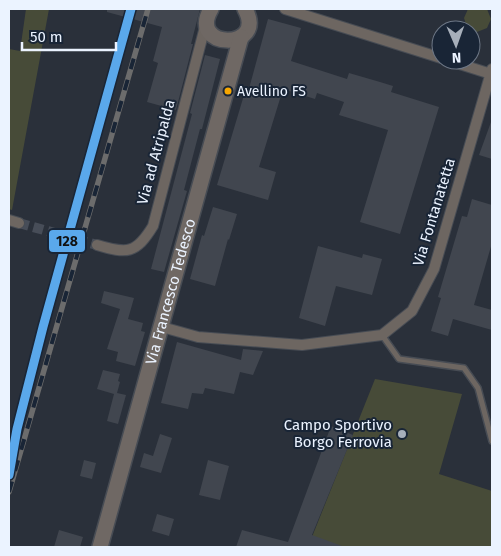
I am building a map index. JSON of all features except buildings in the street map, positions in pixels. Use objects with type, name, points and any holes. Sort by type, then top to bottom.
[{"type":"street","points":[[285,9],[431,55]]},
{"type":"street","points":[[197,55],[205,43],[228,39],[248,27],[248,10]]},
{"type":"street","points":[[209,14],[208,27],[228,39]]},
{"type":"street","name":"Via ad Atripalda","points":[[97,245],[116,251],[134,247],[144,241],[152,226],[209,14]]},
{"type":"street","name":"Via Francesco Tedesco","points":[[100,547],[233,65],[228,39]]},
{"type":"street","name":"Via Fontanatetta","points":[[382,335],[412,311],[434,270],[491,71]]},
{"type":"street","points":[[162,327],[198,337],[302,345],[382,335]]},
{"type":"lane","points":[[382,335],[399,358],[464,368],[478,388],[492,441]]},
{"type":"green space","points":[[26,9],[49,9],[12,210],[9,209],[9,49],[20,51]]},
{"type":"green space","points":[[468,9],[487,9],[491,19],[487,28],[481,30],[481,20],[465,20]]},
{"type":"green space","name":"Campo Sportivo Borgo Ferrovia","points":[[375,379],[462,394],[439,474],[492,491],[492,547],[308,547]]},
{"type":"tunnel","points":[[19,223],[97,245]]},
{"type":"railway","points":[[9,492],[148,9]]},
{"type":"transit line","name":"128","points":[[9,475],[17,429],[43,327],[131,9]]},
{"type":"place","name":"Avellino FS","points":[[228,91]]},
{"type":"place","name":"Campo Sportivo Borgo Ferrovia","points":[[402,434]]}]
